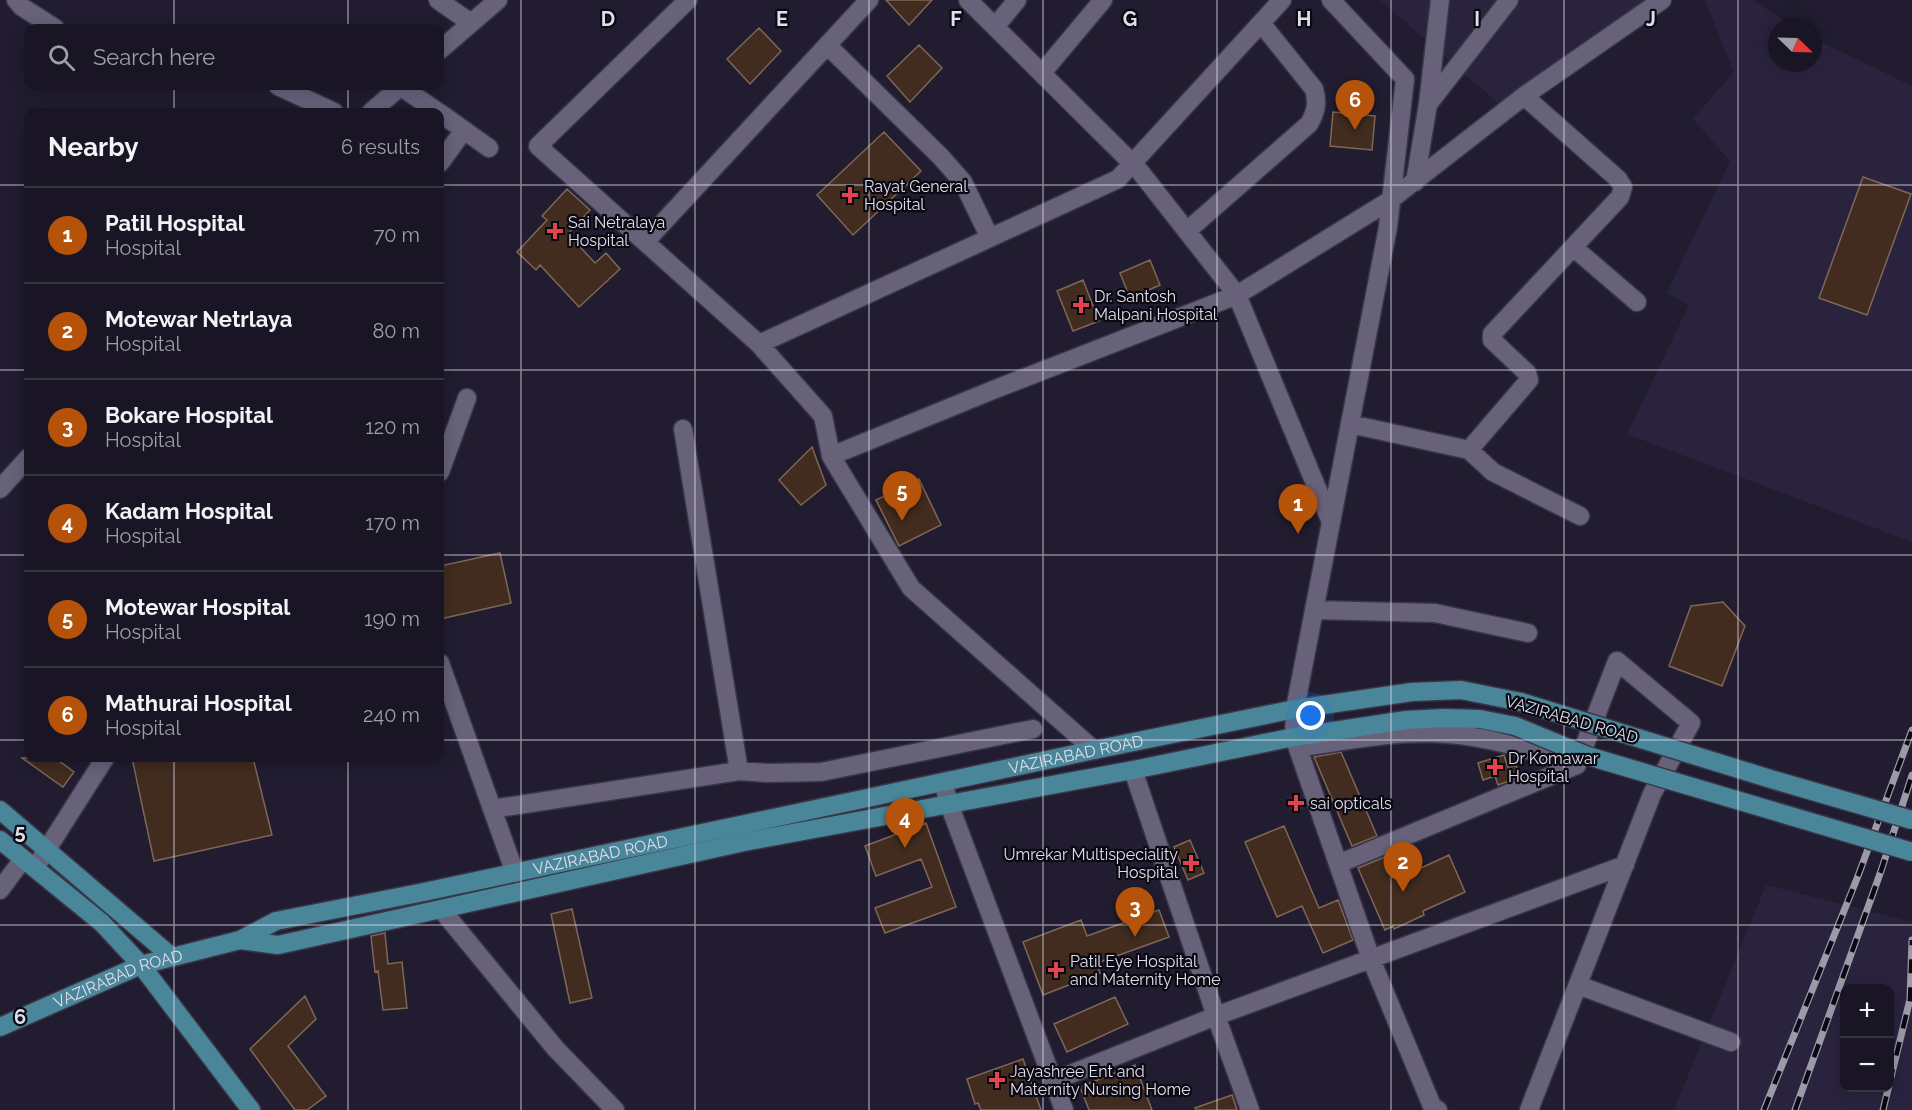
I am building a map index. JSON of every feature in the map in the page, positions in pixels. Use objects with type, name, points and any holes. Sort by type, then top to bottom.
[{"type":"main road","name":"VAZIRABAD ROAD","points":[[0,1027],[141,965],[240,940],[276,921],[1202,728],[1295,710],[1413,692],[1461,690],[1521,702],[1912,820]]},
{"type":"main road","name":"VAZIRABAD ROAD","points":[[240,940],[278,945],[744,842],[1208,756],[1296,742],[1372,723],[1435,718],[1480,719],[1515,726],[1588,756],[1912,852]]},
{"type":"main road","points":[[1202,728],[1208,756]]},
{"type":"main road","points":[[0,810],[172,957]]},
{"type":"main road","points":[[0,840],[102,923],[141,965],[251,1110]]},
{"type":"street","points":[[16,0],[22,7],[49,24]]},
{"type":"street","points":[[438,0],[471,23]]},
{"type":"street","points":[[444,47],[498,0]]},
{"type":"street","points":[[688,0],[538,146],[759,344],[823,416],[831,456],[911,588],[1094,750]]},
{"type":"street","points":[[645,242],[869,0]]},
{"type":"street","points":[[968,0],[1132,162],[1237,295],[1331,522]]},
{"type":"street","points":[[995,27],[1017,0]]},
{"type":"street","points":[[1042,74],[1103,0]]},
{"type":"street","points":[[759,344],[1118,179],[1282,0]]},
{"type":"street","points":[[1330,0],[1405,79],[1389,201],[1388,227],[1295,710],[1296,742],[1371,959],[1432,1106],[1438,1110]]},
{"type":"street","points":[[1415,182],[1428,104],[1440,0]]},
{"type":"street","points":[[1428,104],[1509,0]]},
{"type":"street","points":[[831,456],[1237,295],[1389,201],[1524,96],[1662,0]]},
{"type":"street","points":[[1187,231],[1309,124],[1316,112],[1317,100],[1314,89],[1261,22]]},
{"type":"street","points":[[827,45],[941,157],[963,182],[990,238]]},
{"type":"street","points":[[287,90],[325,108]]},
{"type":"street","points":[[375,108],[396,90]]},
{"type":"street","points":[[406,90],[432,108]]},
{"type":"street","points":[[1469,450],[1529,380],[1527,373],[1492,340],[1492,334],[1620,197],[1623,187],[1622,183],[1524,96]]},
{"type":"street","points":[[444,116],[489,148]]},
{"type":"street","points":[[444,158],[464,130]]},
{"type":"street","points":[[1573,247],[1637,302]]},
{"type":"street","points":[[444,461],[467,398]]},
{"type":"street","points":[[1350,424],[1469,450],[1493,472],[1580,516]]},
{"type":"street","points":[[683,429],[739,771]]},
{"type":"street","points":[[0,489],[24,462]]},
{"type":"street","points":[[1314,610],[1435,613],[1528,633]]},
{"type":"street","points":[[1338,864],[1577,765],[1617,662],[1691,723],[1652,794],[1529,1110]]},
{"type":"street","points":[[444,674],[515,873]]},
{"type":"street","points":[[492,809],[739,771],[821,772],[1032,729]]},
{"type":"street","points":[[1296,742],[1420,733],[1450,734],[1487,740],[1577,765]]},
{"type":"street","points":[[0,890],[47,850],[102,762]]},
{"type":"street","points":[[1133,770],[1216,1016],[1251,1110]]},
{"type":"street","points":[[943,782],[949,804],[1064,1110]]},
{"type":"street","points":[[1053,1081],[1216,1016],[1624,865]]},
{"type":"street","points":[[441,909],[555,1048],[615,1110]]},
{"type":"street","points":[[1578,985],[1731,1042]]},
{"type":"shaded area","points":[[1380,0],[1659,0],[1498,103]]},
{"type":"shaded area","points":[[1705,0],[1752,0],[1780,18],[1768,18],[1768,72],[1822,72],[1822,42],[1912,86],[1912,542],[1627,434],[1689,305],[1667,293],[1730,161],[1693,119],[1734,72]]},
{"type":"shaded area","name":"sai opticals","points":[[1300,792],[1307,808],[1292,814],[1285,799]]},
{"type":"shaded area","points":[[1766,885],[1912,922],[1912,1110],[1674,1110]]},
{"type":"building","points":[[886,0],[932,0],[909,25]]},
{"type":"building","points":[[759,28],[781,51],[750,84],[727,59]]},
{"type":"building","points":[[919,45],[942,68],[910,102],[887,76]]},
{"type":"building","points":[[1333,112],[1375,116],[1372,150],[1330,146]]},
{"type":"building","points":[[884,132],[921,171],[853,235],[817,195]]},
{"type":"building","points":[[1863,177],[1911,194],[1867,315],[1819,298]]},
{"type":"building","points":[[567,189],[590,210],[568,234],[595,263],[606,253],[620,269],[579,307],[540,265],[536,270],[517,252],[547,220],[542,216]]},
{"type":"building","points":[[1150,260],[1160,285],[1130,298],[1120,273]]},
{"type":"building","points":[[1083,280],[1099,321],[1073,331],[1057,291]]},
{"type":"building","points":[[812,447],[826,485],[801,505],[779,480]]},
{"type":"building","points":[[919,479],[941,525],[899,546],[876,500]]},
{"type":"building","points":[[500,553],[511,603],[444,618],[444,565]]},
{"type":"building","points":[[1723,602],[1745,626],[1722,686],[1669,666],[1691,606]]},
{"type":"building","points":[[1341,752],[1377,836],[1352,846],[1314,757]]},
{"type":"building","points":[[1504,755],[1508,768],[1516,765],[1520,777],[1498,785],[1495,776],[1483,780],[1478,763]]},
{"type":"building","points":[[28,762],[60,762],[74,772],[63,787]]},
{"type":"building","points":[[133,762],[254,762],[272,835],[154,861]]},
{"type":"building","points":[[926,823],[956,907],[885,933],[875,908],[932,887],[921,859],[876,876],[865,846]]},
{"type":"building","points":[[1284,826],[1319,908],[1338,900],[1353,940],[1323,953],[1302,906],[1277,917],[1245,842]]},
{"type":"building","points":[[1190,840],[1204,873],[1188,880],[1174,847]]},
{"type":"building","points":[[1411,846],[1421,868],[1449,855],[1465,892],[1423,911],[1424,915],[1394,929],[1393,926],[1385,930],[1358,868]]},
{"type":"building","points":[[572,909],[592,998],[570,1003],[551,914]]},
{"type":"building","points":[[1159,910],[1169,937],[1097,963],[1100,973],[1043,995],[1023,942],[1081,920],[1087,936]]},
{"type":"building","points":[[385,933],[388,964],[402,962],[407,1008],[383,1010],[378,971],[375,972],[371,936]]},
{"type":"building","points":[[305,996],[316,1019],[288,1046],[326,1096],[307,1110],[295,1110],[250,1049]]},
{"type":"building","points":[[1115,997],[1128,1024],[1067,1052],[1054,1024]]},
{"type":"building","points":[[1023,1059],[1041,1110],[981,1110],[978,1103],[975,1104],[967,1079]]},
{"type":"building","points":[[1135,1065],[1152,1110],[1089,1110],[1080,1087]]},
{"type":"building","points":[[1232,1095],[1237,1110],[1196,1110],[1195,1108]]},
{"type":"railway","points":[[1764,1110],[1858,876],[1912,730]]},
{"type":"railway","points":[[1795,1110],[1881,871],[1912,775]]},
{"type":"railway","points":[[1883,1110],[1910,999],[1912,940]]},
{"type":"place","name":"Mathurai Hospital","points":[[1355,130]]},
{"type":"place","name":"Rayat General Hospital","points":[[850,195]]},
{"type":"place","name":"Sai Netralaya Hospital","points":[[555,231]]},
{"type":"place","name":"Dr. Santosh Malpani Hospital","points":[[1081,305]]},
{"type":"place","name":"Motewar Hospital","points":[[902,521]]},
{"type":"place","name":"Patil Hospital","points":[[1298,534]]},
{"type":"place","name":"Dr Komawar Hospital","points":[[1495,767]]},
{"type":"place","name":"sai opticals","points":[[1296,803]]},
{"type":"place","name":"Kadam Hospital","points":[[905,848]]},
{"type":"place","name":"Umrekar Multispeciality Hospital","points":[[1191,863]]},
{"type":"place","name":"Motewar Netrlaya","points":[[1403,892]]},
{"type":"place","name":"Bokare Hospital","points":[[1135,937]]},
{"type":"place","name":"Patil Eye Hospital and Maternity Home","points":[[1056,970]]},
{"type":"place","name":"Jayashree Ent and Maternity Nursing Home","points":[[997,1080]]}]
